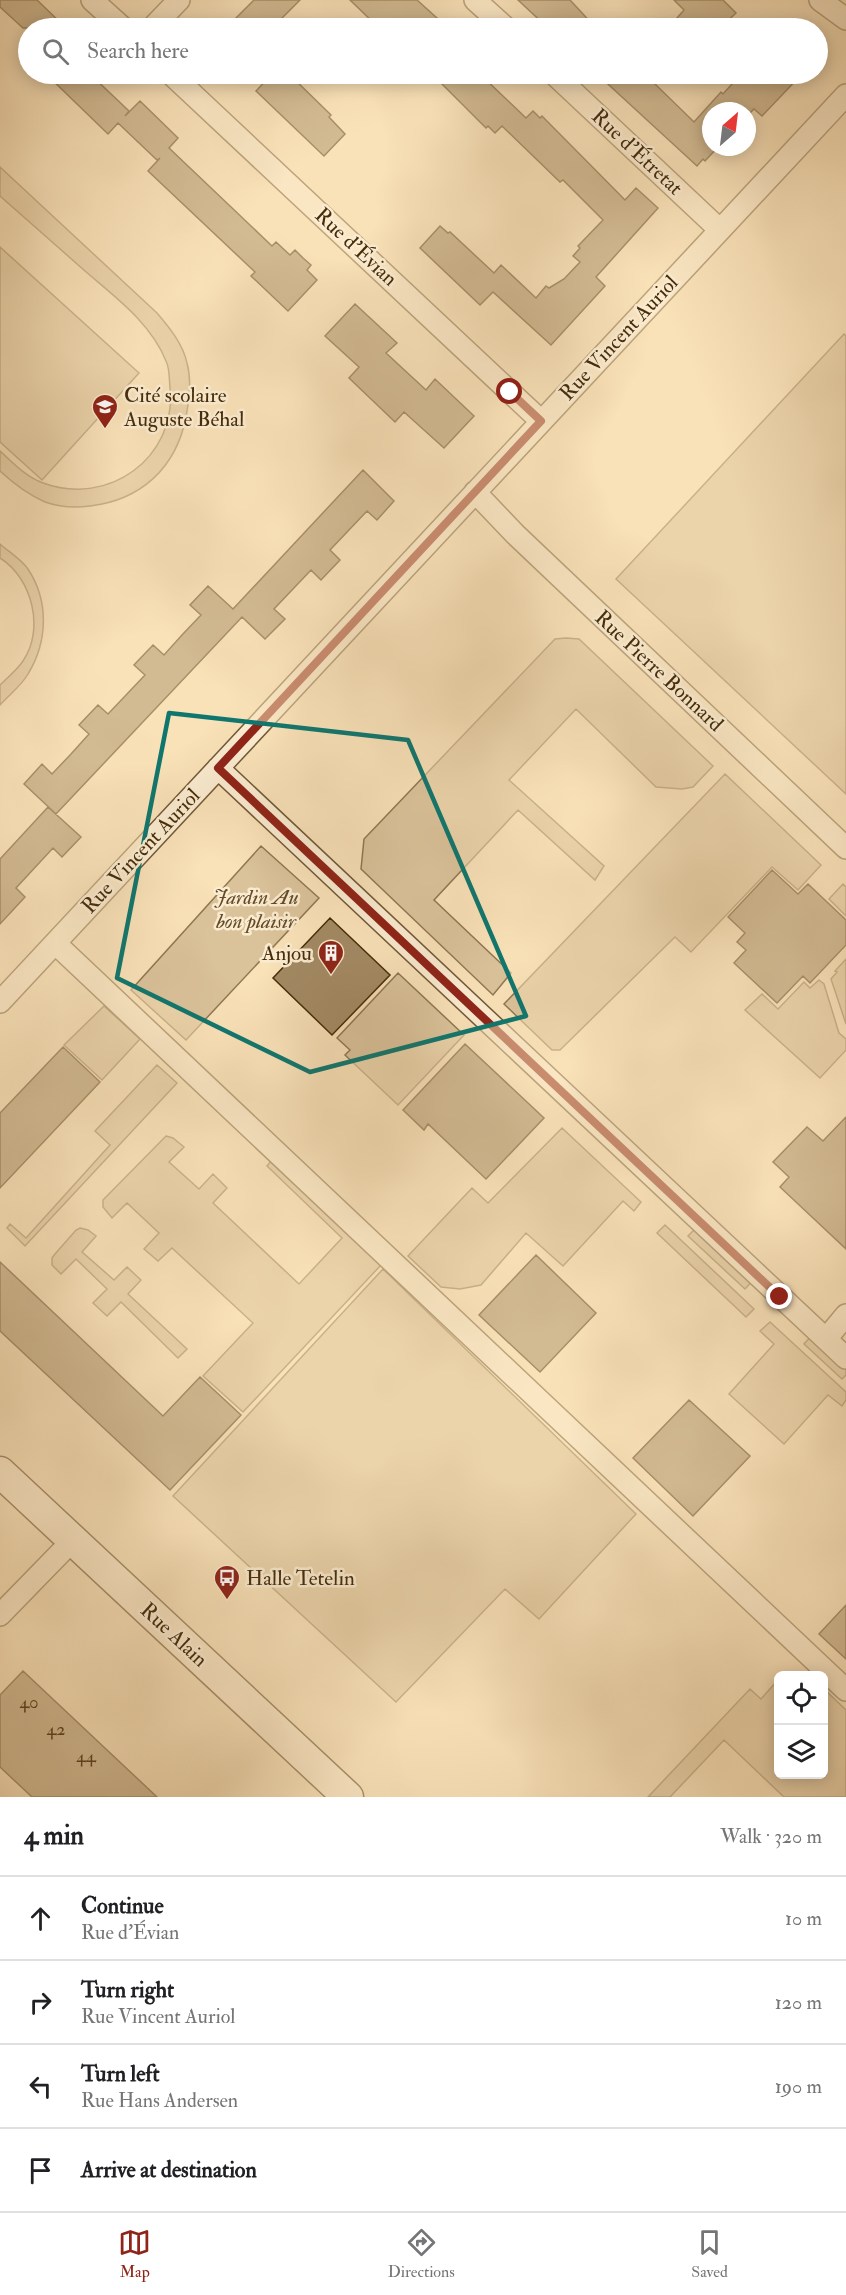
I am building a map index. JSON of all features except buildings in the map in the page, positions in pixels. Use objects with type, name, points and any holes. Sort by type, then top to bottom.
[{"type":"street","points":[[92,0],[112,18]]},
{"type":"street","points":[[162,18],[179,0]]},
{"type":"street","points":[[476,0],[495,18]]},
{"type":"street","points":[[820,0],[846,19]]},
{"type":"street","name":"Rue d'Évian","points":[[182,84],[541,421]]},
{"type":"street","name":"Rue d'Étretat","points":[[565,84],[720,230]]},
{"type":"street","name":"Rue Vincent Auriol","points":[[0,1002],[846,95]]},
{"type":"street","name":"Rue Pierre Bonnard","points":[[475,492],[515,534],[846,848]]},
{"type":"street","points":[[218,768],[846,1358]]},
{"type":"street","points":[[55,943],[846,1690]]},
{"type":"street","points":[[825,1339],[846,1315]]},
{"type":"street","name":"Rue Alain","points":[[0,1472],[348,1797]]},
{"type":"street","points":[[0,1616],[72,1540]]},
{"type":"highlighted area","points":[[169,713],[408,740],[526,1016],[310,1072],[117,978]]},
{"type":"green space","points":[[0,167],[157,313],[175,336],[185,356],[189,370],[190,390],[186,417],[174,452],[165,466],[140,489],[108,503],[73,507],[45,502],[27,492],[0,471],[0,451],[25,473],[43,483],[67,489],[91,488],[114,482],[134,471],[150,455],[162,436],[169,413],[170,388],[167,364],[159,347],[142,323],[0,196]]},
{"type":"green space","points":[[0,247],[139,373],[42,480],[0,442]]},
{"type":"green space","points":[[844,334],[846,336],[846,794],[616,579]]},
{"type":"green space","points":[[0,544],[28,569],[35,581],[43,608],[43,621],[35,661],[22,682],[0,705],[0,685],[21,664],[30,648],[34,620],[32,605],[20,578],[0,558]]},
{"type":"green space","points":[[555,639],[579,639],[713,766],[693,787],[682,789],[656,787],[576,709],[509,780],[604,866],[595,880],[518,810],[434,900],[511,973],[493,995],[361,869],[364,839]]},
{"type":"green space","points":[[725,774],[821,865],[798,890],[772,867],[691,952],[675,937],[560,1050],[552,1050],[504,1004]]},
{"type":"green space","name":"Jardin Au bon plaisir","points":[[261,846],[319,898],[186,1040],[131,990]]},
{"type":"green space","points":[[843,884],[846,887],[846,916],[829,899]]},
{"type":"green space","points":[[846,959],[846,1024],[831,979]]},
{"type":"green space","points":[[398,973],[464,1035],[398,1105],[345,1055],[350,1050],[337,1038]]},
{"type":"green space","points":[[819,980],[824,984],[839,1033],[846,1039],[846,1050],[820,1078],[745,1010],[762,994],[778,1009],[804,982],[810,988]]},
{"type":"green space","points":[[104,1006],[140,1039],[102,1080],[64,1045]]},
{"type":"green space","points":[[157,1065],[177,1083],[25,1246],[7,1228],[10,1224],[26,1238],[110,1145],[95,1131]]},
{"type":"green space","points":[[562,1128],[641,1202],[634,1211],[623,1201],[563,1266],[526,1233],[481,1285],[460,1289],[441,1287],[408,1256],[472,1188],[488,1203]]},
{"type":"green space","points":[[166,1136],[173,1138],[184,1147],[169,1162],[199,1189],[213,1174],[227,1188],[213,1203],[299,1284],[342,1238],[267,1166],[271,1161],[381,1265],[243,1412],[203,1376],[253,1323],[172,1248],[158,1261],[144,1249],[159,1233],[127,1203],[112,1218],[103,1207],[103,1200]]},
{"type":"green space","points":[[665,1225],[754,1309],[746,1317],[657,1233]]},
{"type":"green space","points":[[698,1226],[755,1278],[745,1289],[688,1236]]},
{"type":"green space","points":[[80,1228],[96,1236],[82,1252],[114,1280],[127,1267],[141,1280],[128,1294],[187,1349],[178,1358],[121,1302],[107,1316],[93,1303],[107,1289],[76,1259],[61,1274],[52,1265],[52,1258],[55,1254]]},
{"type":"green space","points":[[383,1269],[636,1514],[539,1619],[505,1589],[396,1702],[173,1496]]},
{"type":"green space","points":[[770,1322],[846,1392],[846,1400],[842,1406],[828,1395],[784,1444],[729,1394],[774,1344],[760,1331]]},
{"type":"green space","points":[[814,1333],[846,1363],[846,1375],[842,1379],[804,1344]]},
{"type":"green space","points":[[774,1684],[774,1779],[828,1779],[828,1693],[846,1710],[846,1797],[784,1797],[724,1740],[670,1797],[648,1797],[750,1689],[761,1699]]},
{"type":"place","name":"Cité scolaire Auguste Béhal","points":[[105,430]]},
{"type":"place","name":"Anjou","points":[[331,976]]},
{"type":"place","name":"Halle Tetelin","points":[[227,1601]]},
{"type":"route","points":[[510,392],[541,421],[218,768],[780,1297]]}]
